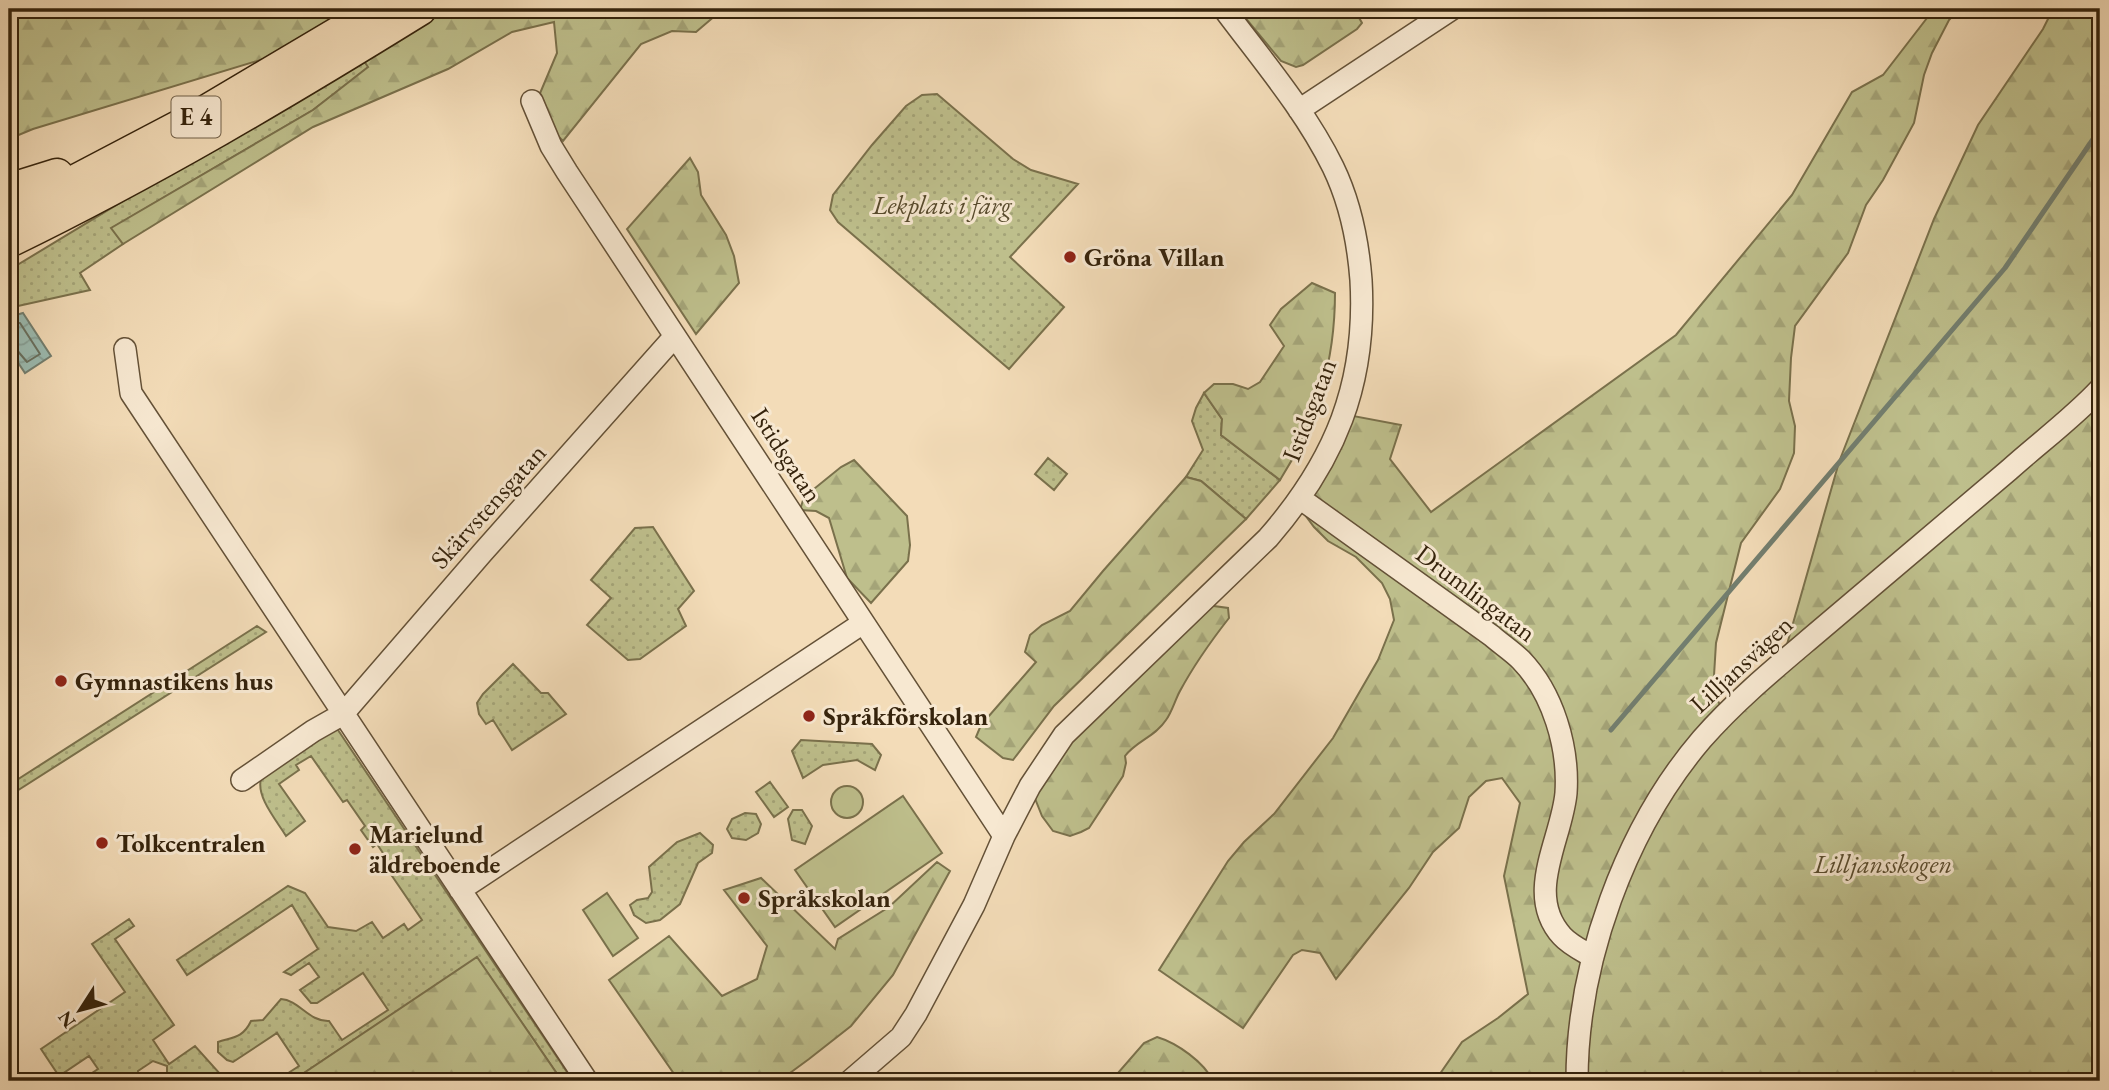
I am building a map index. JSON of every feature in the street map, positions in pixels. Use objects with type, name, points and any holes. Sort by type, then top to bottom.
[{"type":"highway","name":"E 4","points":[[9,216],[234,96],[379,9]]},
{"type":"highway","name":"E 4","points":[[9,241],[281,96],[420,9]]},
{"type":"highway","points":[[9,190],[119,159]]},
{"type":"street","name":"Istidsgatan","points":[[850,1081],[901,1037],[916,1014],[974,905],[1004,836],[1030,786],[1064,735],[1268,538],[1301,499],[1329,451],[1343,414],[1357,372],[1362,333],[1359,257],[1353,225],[1332,166],[1300,110],[1224,9]]},
{"type":"street","points":[[1300,110],[1452,9]]},
{"type":"street","name":"Istidsgatan","points":[[532,101],[556,155],[1004,836]]},
{"type":"street","name":"Skärvstensgatan","points":[[242,780],[313,731],[343,714],[676,336]]},
{"type":"street","points":[[125,349],[131,393],[587,1081]]},
{"type":"street","name":"Lilljansvägen","points":[[1577,1081],[1581,1020],[1593,957],[1612,897],[1631,852],[1663,794],[1702,739],[1760,680],[1953,519],[2100,389]]},
{"type":"street","name":"Drumlingatan","points":[[1301,499],[1492,636],[1521,660],[1541,687],[1557,721],[1566,794],[1547,864],[1545,893],[1552,919],[1562,936],[1593,957]]},
{"type":"street","points":[[460,890],[863,623]]},
{"type":"green space","points":[[9,9],[723,9],[696,32],[672,31],[641,44],[563,141],[549,127],[538,98],[557,53],[554,22],[512,32],[448,69],[313,127],[123,244],[111,228],[313,110],[368,67],[346,34],[33,129],[9,139]]},
{"type":"green space","points":[[1238,9],[1354,9],[1362,23],[1303,65],[1296,67],[1281,61]]},
{"type":"green space","name":"Lilljansskogen","points":[[1927,9],[1959,9],[1949,20],[1932,53],[1924,75],[1914,123],[1866,205],[1848,253],[1795,326],[1789,401],[1795,426],[1794,453],[1780,489],[1741,543],[1716,643],[1713,692],[1725,714],[1782,662],[1839,462],[1934,219],[1978,125],[2043,29],[2053,9],[2100,9],[2100,1081],[1435,1081],[1462,1042],[1528,994],[1504,876],[1520,803],[1502,778],[1486,781],[1469,797],[1459,828],[1433,852],[1409,888],[1336,979],[1320,953],[1302,950],[1293,955],[1243,1028],[1159,970],[1228,861],[1274,814],[1333,738],[1378,660],[1394,620],[1390,599],[1382,583],[1356,557],[1328,541],[1297,504],[1343,414],[1401,425],[1390,459],[1431,512],[1676,335],[1792,195],[1852,92],[1883,75],[1927,18]]},
{"type":"green space","points":[[361,57],[369,67],[313,110],[112,228],[123,244],[80,273],[90,290],[9,308],[9,270]]},
{"type":"green space","name":"Lekplats i färg","points":[[937,94],[1013,159],[1031,170],[1078,184],[1010,257],[1064,307],[1009,369],[838,222],[830,210],[833,195],[906,106],[922,95]]},
{"type":"green space","points":[[690,158],[698,172],[701,195],[726,235],[734,256],[739,283],[696,334],[627,229]]},
{"type":"green space","points":[[1312,283],[1335,293],[1332,343],[1314,414],[1280,480],[1221,435],[1222,419],[1204,393],[1214,384],[1233,384],[1248,389],[1260,382],[1284,346],[1270,325],[1281,309]]},
{"type":"green space","points":[[1204,393],[1222,419],[1221,435],[1280,480],[1246,519],[1201,481],[1186,477],[1203,450],[1192,421]]},
{"type":"green space","points":[[1048,458],[1067,474],[1054,490],[1035,474]]},
{"type":"green space","points":[[854,460],[907,516],[910,545],[908,561],[871,603],[847,578],[829,518],[816,511],[800,510],[804,497],[841,467]]},
{"type":"green space","points":[[1186,477],[1201,481],[1246,519],[1054,706],[1013,760],[1003,758],[976,737],[981,725],[1036,662],[1025,652],[1030,635],[1042,625],[1070,611]]},
{"type":"green space","points":[[653,527],[694,591],[678,609],[686,626],[640,659],[628,660],[587,625],[611,598],[591,580],[635,528]]},
{"type":"green space","points":[[1199,604],[1228,608],[1229,618],[1191,672],[1168,717],[1162,726],[1125,756],[1123,776],[1089,828],[1070,836],[1053,831],[1042,816],[1030,786]]},
{"type":"green space","points":[[257,626],[266,632],[9,796],[9,785]]},
{"type":"green space","points":[[513,664],[541,693],[548,693],[566,714],[512,750],[493,720],[486,724],[479,714],[477,703]]},
{"type":"green space","points":[[336,727],[573,1081],[562,1081],[477,958],[292,1081],[276,1081],[299,1066],[277,1033],[233,1062],[218,1052],[218,1042],[241,1034],[251,1021],[263,1020],[281,999],[293,1003],[316,1018],[329,1021],[342,1040],[388,1010],[363,973],[317,1003],[311,1003],[300,990],[319,977],[309,963],[291,975],[284,972],[318,949],[292,905],[187,975],[177,960],[288,886],[305,893],[328,927],[356,931],[372,922],[383,938],[404,924],[408,930],[422,920],[390,873],[394,870],[377,844],[373,847],[361,830],[365,826],[347,800],[343,802],[311,756],[296,765],[299,770],[279,784],[305,821],[286,836],[264,801],[261,779]]},
{"type":"green space","points":[[801,740],[872,744],[881,755],[875,770],[857,760],[823,765],[803,778],[792,751]]},
{"type":"green space","points":[[770,782],[788,807],[774,817],[756,792]]},
{"type":"green space","points":[[847,786],[858,791],[863,802],[858,813],[847,818],[836,813],[831,802],[836,791]]},
{"type":"green space","points":[[903,796],[942,853],[835,927],[795,870]]},
{"type":"green space","points":[[793,810],[802,810],[812,826],[805,844],[792,840],[788,819]]},
{"type":"green space","points":[[745,813],[756,814],[761,824],[758,833],[746,840],[732,838],[727,829],[732,819]]},
{"type":"green space","points":[[700,833],[713,845],[712,853],[698,863],[680,904],[660,920],[646,923],[634,915],[630,905],[637,900],[648,898],[652,892],[649,867],[677,842]]},
{"type":"green space","points":[[937,862],[950,871],[893,975],[851,1026],[779,1081],[679,1081],[609,980],[669,936],[722,996],[757,979],[767,946],[724,890],[761,878],[835,949],[838,939],[889,907]]},
{"type":"green space","points":[[607,893],[638,938],[613,956],[583,910]]},
{"type":"green space","points":[[129,919],[134,926],[115,939],[174,1025],[153,1040],[169,1064],[195,1046],[220,1074],[242,1081],[159,1081],[167,1076],[167,1066],[153,1061],[138,1071],[138,1081],[80,1081],[98,1069],[89,1056],[59,1076],[41,1049],[125,992],[92,944]]},
{"type":"green space","points":[[477,957],[562,1081],[292,1081]]},
{"type":"green space","points":[[1157,1037],[1189,1054],[1213,1081],[1111,1081],[1144,1043]]},
{"type":"water","points":[[23,313],[51,356],[25,373],[9,349],[9,317]]},
{"type":"waterway","points":[[1611,730],[2005,268],[2100,129]]},
{"type":"place","name":"Gröna Villan","points":[[1070,257]]},
{"type":"place","name":"Gymnastikens hus","points":[[61,681]]},
{"type":"place","name":"Språkförskolan","points":[[809,716]]},
{"type":"place","name":"Tolkcentralen","points":[[102,843]]},
{"type":"place","name":"Marielund äldreboende","points":[[355,849]]},
{"type":"place","name":"Språkskolan","points":[[744,898]]}]
